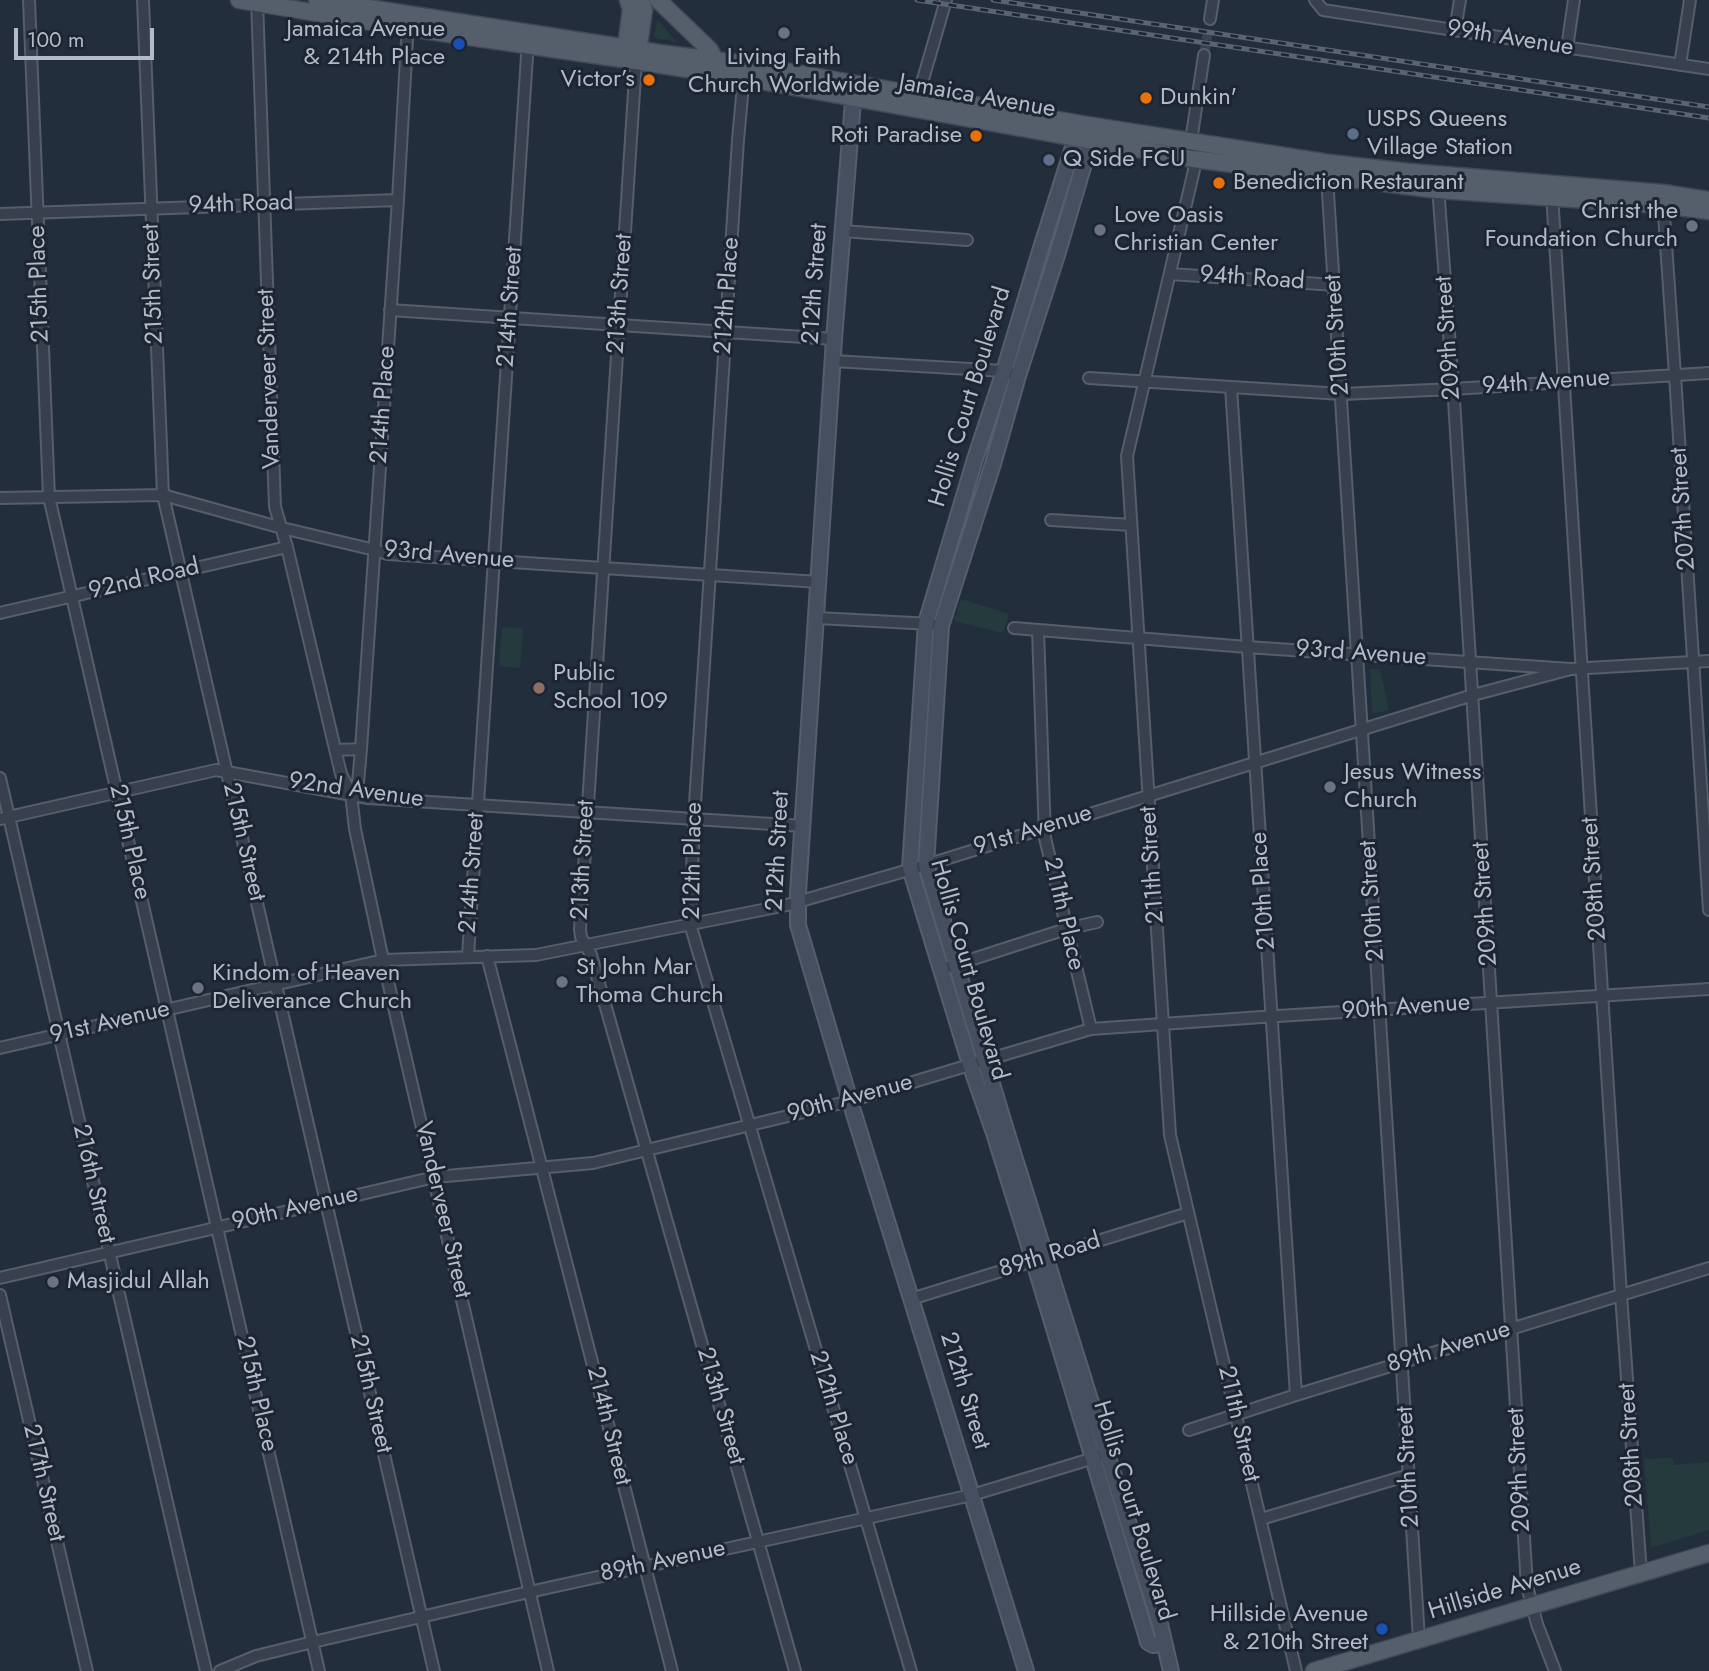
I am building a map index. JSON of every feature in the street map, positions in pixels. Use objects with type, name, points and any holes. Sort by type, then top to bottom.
[{"type":"main road","name":"Jamaica Avenue","points":[[239,0],[408,21],[528,40],[715,60],[744,71]]},
{"type":"main road","name":"Jamaica Avenue","points":[[317,0],[408,21]]},
{"type":"main road","points":[[658,0],[710,50],[715,60]]},
{"type":"main road","points":[[633,1],[644,10],[634,52]]},
{"type":"main road","name":"Jamaica Avenue","points":[[634,52],[657,65],[744,71],[1086,132],[1193,159],[1438,182],[1662,199],[1709,200]]},
{"type":"main road","name":"212th Street","points":[[853,91],[834,339],[798,925],[1026,1671]]},
{"type":"main road","name":"Jamaica Avenue","points":[[1086,132],[1191,141],[1328,170]]},
{"type":"main road","name":"Hollis Court Boulevard","points":[[1086,132],[1041,248],[1022,311],[993,464],[942,626],[926,864],[986,1059],[1000,1132],[1137,1577],[1160,1624],[1171,1671]]},
{"type":"main road","name":"Hollis Court Boulevard","points":[[1000,1132],[970,1065],[910,868],[926,623],[975,459],[1038,316],[1058,252],[1086,132]]},
{"type":"main road","name":"Jamaica Avenue","points":[[1662,199],[1709,211]]},
{"type":"main road","points":[[1041,248],[1058,252]]},
{"type":"main road","points":[[1022,311],[1038,316]]},
{"type":"main road","points":[[975,459],[993,464]]},
{"type":"main road","points":[[950,544],[967,547]]},
{"type":"main road","points":[[920,707],[936,707]]},
{"type":"main road","points":[[915,790],[930,791]]},
{"type":"main road","name":"Hillside Avenue","points":[[1314,1671],[1709,1553]]},
{"type":"street","name":"215th Place","points":[[29,0],[49,497],[319,1671]]},
{"type":"street","name":"215th Street","points":[[143,0],[163,495],[434,1671]]},
{"type":"street","points":[[917,102],[946,0]]},
{"type":"street","points":[[1210,19],[1213,0]]},
{"type":"street","name":"99th Avenue","points":[[1315,0],[1323,10],[1709,69]]},
{"type":"street","points":[[1455,30],[1460,0]]},
{"type":"street","points":[[1567,48],[1574,0]]},
{"type":"street","points":[[1681,65],[1690,0]]},
{"type":"street","name":"Vanderveer Street","points":[[257,1],[275,507],[341,774],[351,794],[355,829],[383,960],[548,1671]]},
{"type":"street","name":"214th Place","points":[[351,794],[358,783],[361,749],[408,21]]},
{"type":"street","name":"214th Street","points":[[528,40],[468,956],[487,956],[672,1671]]},
{"type":"street","name":"213th Street","points":[[634,52],[580,929],[581,937],[591,955],[795,1671]]},
{"type":"street","name":"211th Street","points":[[1204,55],[1191,141],[1193,178],[1126,456],[1170,1135],[1296,1671]]},
{"type":"street","name":"212th Place","points":[[744,71],[694,819],[690,924],[911,1671]]},
{"type":"street","name":"210th Street","points":[[1328,170],[1419,1639]]},
{"type":"street","name":"209th Street","points":[[1438,182],[1473,695],[1527,1586],[1555,1671]]},
{"type":"street","name":"208th Street","points":[[1552,190],[1564,382],[1576,669],[1603,996],[1641,1573]]},
{"type":"street","name":"207th Street","points":[[1662,199],[1709,910]]},
{"type":"street","name":"94th Road","points":[[0,214],[398,200]]},
{"type":"street","points":[[842,231],[967,240]]},
{"type":"street","name":"94th Road","points":[[1170,274],[1335,285]]},
{"type":"street","points":[[390,310],[834,339]]},
{"type":"street","points":[[833,361],[1011,373]]},
{"type":"street","name":"94th Avenue","points":[[1089,378],[1342,394],[1709,373]]},
{"type":"street","name":"210th Place","points":[[1231,387],[1296,1395]]},
{"type":"street","name":"93rd Avenue","points":[[0,498],[163,495],[388,554],[820,582]]},
{"type":"street","points":[[1051,520],[1131,525]]},
{"type":"street","name":"92nd Road","points":[[0,613],[287,547]]},
{"type":"street","points":[[817,618],[942,626]]},
{"type":"street","name":"93rd Avenue","points":[[1014,628],[1576,669],[1709,661]]},
{"type":"street","name":"211th Place","points":[[1038,630],[1045,838],[1091,1029]]},
{"type":"street","name":"91st Avenue","points":[[487,956],[536,955],[798,902],[1473,695],[1576,669]]},
{"type":"street","points":[[336,750],[361,749]]},
{"type":"street","name":"92nd Avenue","points":[[5,818],[215,770],[368,798],[803,826]]},
{"type":"street","name":"216th Street","points":[[0,778],[5,818],[59,1034],[206,1671]]},
{"type":"street","points":[[942,969],[1066,929],[1097,922]]},
{"type":"street","name":"91st Avenue","points":[[0,1048],[383,960],[468,956]]},
{"type":"street","name":"90th Avenue","points":[[0,1278],[435,1177],[593,1163],[850,1101],[1091,1029],[1709,989]]},
{"type":"street","name":"89th Road","points":[[911,1299],[1188,1213]]},
{"type":"street","name":"89th Avenue","points":[[1189,1430],[1709,1268]]},
{"type":"street","name":"217th Street","points":[[0,1295],[87,1671]]},
{"type":"street","name":"89th Avenue","points":[[220,1671],[256,1656],[313,1642],[972,1494],[1100,1455]]},
{"type":"street","points":[[1261,1519],[1409,1475]]},
{"type":"green space","points":[[657,19],[677,42],[654,38]]},
{"type":"green space","points":[[961,599],[1009,614],[1003,633],[954,621]]},
{"type":"green space","points":[[502,627],[523,628],[520,668],[499,666]]},
{"type":"green space","points":[[1370,669],[1380,669],[1389,710],[1372,714]]},
{"type":"green space","points":[[1673,1458],[1674,1465],[1709,1462],[1709,1530],[1651,1548],[1644,1459]]},
{"type":"tunnel","points":[[1204,55],[1210,19]]},
{"type":"railway","points":[[917,0],[1709,118]]},
{"type":"railway","points":[[993,0],[1709,107]]},
{"type":"place","name":"Living Faith Church Worldwide","points":[[784,33]]},
{"type":"place","name":"Jamaica Avenue & 214th Place","points":[[459,44]]},
{"type":"place","name":"Victor’s","points":[[649,80]]},
{"type":"place","name":"Dunkin'","points":[[1146,98]]},
{"type":"place","name":"USPS Queens Village Station","points":[[1353,134]]},
{"type":"place","name":"Roti Paradise","points":[[976,136]]},
{"type":"place","name":"Q Side FCU","points":[[1049,160]]},
{"type":"place","name":"Benediction Restaurant","points":[[1219,183]]},
{"type":"place","name":"Christ the Foundation Church","points":[[1692,226]]},
{"type":"place","name":"Love Oasis Christian Center","points":[[1100,230]]},
{"type":"place","name":"Public School 109","points":[[539,688]]},
{"type":"place","name":"Jesus Witness Church","points":[[1330,787]]},
{"type":"place","name":"St John Mar Thoma Church","points":[[562,982]]},
{"type":"place","name":"Kindom of Heaven Deliverance Church","points":[[198,988]]},
{"type":"place","name":"Masjidul Allah","points":[[53,1282]]},
{"type":"place","name":"Hillside Avenue & 210th Street","points":[[1382,1629]]}]
